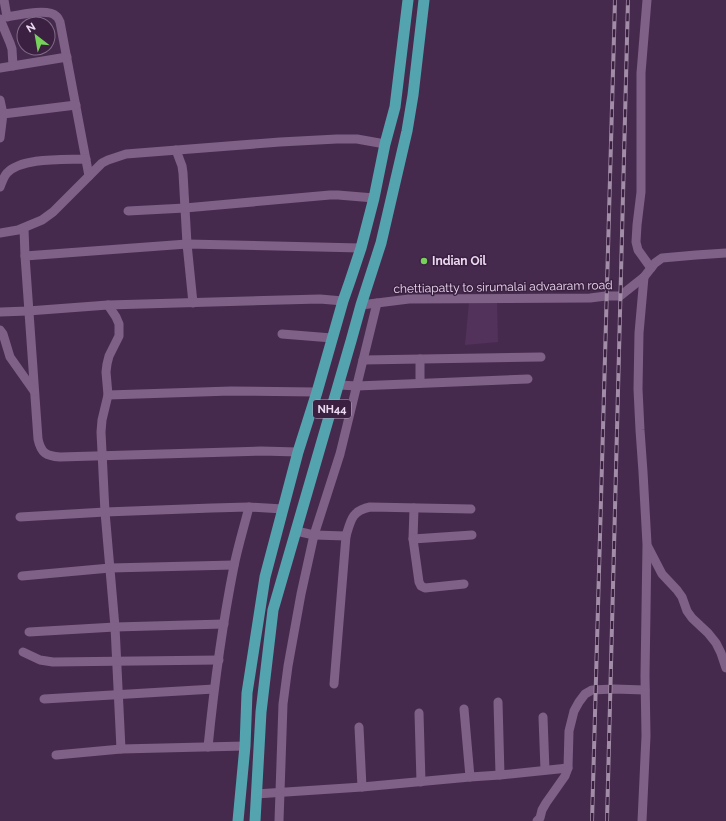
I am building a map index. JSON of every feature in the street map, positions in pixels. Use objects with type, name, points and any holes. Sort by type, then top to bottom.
[{"type":"highway","name":"NH44","points":[[238,821],[245,746],[247,693],[265,577],[298,452],[318,392],[332,338],[361,248],[374,198],[385,144],[395,107],[408,0]]},
{"type":"highway","name":"NH44","points":[[254,821],[261,712],[273,610],[361,305],[381,243],[407,131],[413,95],[424,0]]},
{"type":"street","points":[[4,0],[2,18],[12,49],[13,66]]},
{"type":"street","points":[[646,0],[641,73],[641,192],[636,242],[638,250],[651,268]]},
{"type":"street","points":[[2,18],[43,12],[56,16],[60,22],[89,176]]},
{"type":"street","points":[[0,68],[67,57]]},
{"type":"street","points":[[0,100],[3,114],[0,138]]},
{"type":"street","points":[[3,114],[76,105]]},
{"type":"street","points":[[0,233],[18,230],[42,220],[53,212],[102,164],[117,156],[176,150],[337,139],[357,139],[385,144]]},
{"type":"street","points":[[176,150],[182,166],[187,244],[194,303]]},
{"type":"street","points":[[0,187],[6,173],[20,164],[34,161],[86,159]]},
{"type":"street","points":[[128,211],[185,208],[330,195],[374,198]]},
{"type":"street","points":[[24,228],[28,311],[38,439],[40,448],[44,453],[50,456],[60,457],[261,451],[298,452]]},
{"type":"street","points":[[25,256],[187,244],[361,248]]},
{"type":"street","name":"chettiapatty to sirumalai advaaram road","points":[[361,305],[409,299],[590,298],[620,296],[644,277],[659,260],[666,257],[726,253]]},
{"type":"street","points":[[642,821],[646,736],[645,690],[647,544],[638,389],[639,333],[644,277]]},
{"type":"street","points":[[0,312],[108,305],[320,299],[343,301]]},
{"type":"street","points":[[279,821],[283,704],[288,666],[301,594],[314,535],[340,454],[377,303]]},
{"type":"street","points":[[108,305],[119,324],[119,336],[107,364],[106,372],[108,396],[102,420],[101,432],[105,512],[115,627],[121,749]]},
{"type":"street","points":[[0,330],[3,334],[10,357],[34,391]]},
{"type":"street","points":[[282,334],[332,338]]},
{"type":"street","points":[[363,360],[541,357]]},
{"type":"street","points":[[420,359],[420,383]]},
{"type":"street","points":[[339,385],[357,386],[528,379]]},
{"type":"street","points":[[108,396],[231,391],[318,392]]},
{"type":"street","points":[[208,747],[214,689],[234,565],[249,507]]},
{"type":"street","points":[[20,517],[105,512],[249,507],[283,509]]},
{"type":"street","points":[[334,684],[346,536],[351,518],[355,513],[363,509],[370,508],[471,509]]},
{"type":"street","points":[[414,508],[413,539],[419,582],[421,586],[425,588],[464,584]]},
{"type":"street","points":[[296,531],[314,535],[346,536]]},
{"type":"street","points":[[413,539],[472,535]]},
{"type":"street","points":[[647,544],[656,565],[682,597],[692,618],[716,643],[726,668]]},
{"type":"street","points":[[22,576],[110,568],[234,565]]},
{"type":"street","points":[[29,632],[115,627],[224,624]]},
{"type":"street","points":[[23,652],[40,660],[47,661],[219,660]]},
{"type":"street","points":[[44,699],[214,689]]},
{"type":"street","points":[[537,821],[540,818],[546,803],[565,776],[568,768],[569,731],[574,711],[585,694],[592,690],[645,690]]},
{"type":"street","points":[[498,702],[500,775]]},
{"type":"street","points":[[464,710],[470,777]]},
{"type":"street","points":[[419,713],[420,782]]},
{"type":"street","points":[[542,717],[545,770]]},
{"type":"street","points":[[359,727],[362,787]]},
{"type":"street","points":[[56,755],[121,749],[245,746]]},
{"type":"street","points":[[256,794],[362,787],[568,768]]},
{"type":"shaded area","points":[[469,302],[497,302],[498,342],[465,345]]},
{"type":"railway","points":[[592,821],[615,0]]},
{"type":"railway","points":[[607,821],[628,0]]},
{"type":"place","name":"Indian Oil","points":[[424,261]]}]
